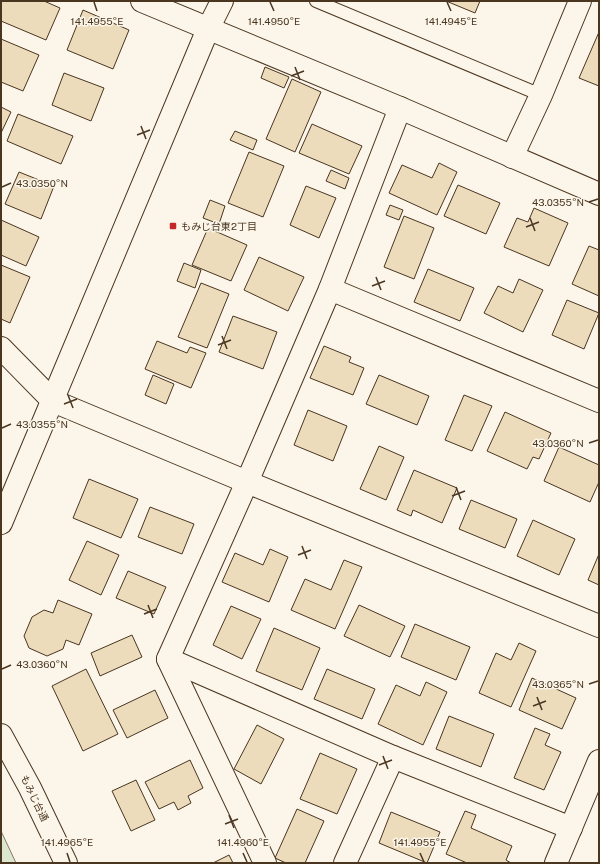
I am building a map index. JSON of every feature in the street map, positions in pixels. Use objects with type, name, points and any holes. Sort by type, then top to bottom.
[{"type":"street","points":[[142,1],[400,108],[599,194]]},
{"type":"street","points":[[1,523],[208,28],[222,1]]},
{"type":"street","points":[[512,157],[580,1]]},
{"type":"street","points":[[265,863],[168,659],[247,482],[330,289],[400,108]]},
{"type":"street","points":[[330,289],[599,401]]},
{"type":"street","points":[[1,348],[53,401],[599,626]]},
{"type":"street","points":[[168,659],[393,756],[571,828]]},
{"type":"street","name":"もみじ台通","points":[[1,734],[30,788],[66,863]]},
{"type":"street","points":[[345,863],[393,756]]},
{"type":"street","points":[[556,863],[599,761]]},
{"type":"lane","points":[[316,1],[540,95]]},
{"type":"green space","points":[[1,831],[16,863],[1,863]]},
{"type":"building","points":[[1,1],[44,1],[60,8],[46,40],[1,21]]},
{"type":"building","points":[[446,1],[480,1],[475,13]]},
{"type":"building","points":[[83,10],[129,30],[113,69],[67,50]]},
{"type":"building","points":[[599,32],[599,86],[579,78]]},
{"type":"building","points":[[1,39],[39,55],[23,91],[1,82]]},
{"type":"building","points":[[265,67],[289,77],[284,88],[261,78]]},
{"type":"building","points":[[64,73],[104,88],[91,121],[52,105]]},
{"type":"building","points":[[292,79],[321,92],[295,152],[266,139]]},
{"type":"building","points":[[1,107],[11,112],[1,133]]},
{"type":"building","points":[[18,114],[73,136],[61,164],[7,141]]},
{"type":"building","points":[[312,124],[362,146],[349,174],[299,153]]},
{"type":"building","points":[[235,131],[257,140],[253,150],[230,140]]},
{"type":"building","points":[[249,152],[284,166],[263,217],[228,203]]},
{"type":"building","points":[[439,163],[457,172],[437,215],[389,193],[402,165],[432,178]]},
{"type":"building","points":[[331,170],[349,178],[345,189],[326,181]]},
{"type":"building","points":[[19,172],[54,186],[41,219],[5,204]]},
{"type":"building","points":[[458,185],[500,203],[486,234],[444,216]]},
{"type":"building","points":[[306,186],[336,198],[319,238],[290,225]]},
{"type":"building","points":[[210,200],[225,206],[219,224],[203,218]]},
{"type":"building","points":[[390,205],[403,210],[399,220],[386,215]]},
{"type":"building","points":[[534,208],[568,223],[549,266],[504,247],[517,218],[528,222]]},
{"type":"building","points":[[404,216],[434,228],[414,279],[384,267]]},
{"type":"building","points":[[1,220],[39,237],[26,266],[1,255]]},
{"type":"building","points":[[208,228],[247,245],[231,281],[192,265]]},
{"type":"building","points":[[589,246],[599,250],[599,296],[572,284]]},
{"type":"building","points":[[259,257],[304,277],[288,311],[244,290]]},
{"type":"building","points":[[184,263],[201,270],[195,288],[177,281]]},
{"type":"building","points":[[1,265],[30,277],[10,323],[1,319]]},
{"type":"building","points":[[428,269],[474,288],[460,321],[414,302]]},
{"type":"building","points":[[519,279],[543,290],[523,332],[484,313],[498,286],[513,293]]},
{"type":"building","points":[[201,283],[229,294],[207,348],[178,337]]},
{"type":"building","points":[[567,300],[599,313],[584,349],[552,335]]},
{"type":"building","points":[[233,316],[277,332],[263,369],[219,352]]},
{"type":"building","points":[[157,341],[187,353],[190,347],[206,353],[191,388],[145,369]]},
{"type":"building","points":[[324,346],[351,357],[349,362],[364,368],[353,395],[310,378]]},
{"type":"building","points":[[153,375],[174,384],[166,404],[145,395]]},
{"type":"building","points":[[379,375],[429,396],[417,425],[366,404]]},
{"type":"building","points":[[464,395],[492,406],[472,451],[445,440]]},
{"type":"building","points":[[308,410],[347,426],[333,461],[294,445]]},
{"type":"building","points":[[505,412],[551,433],[539,459],[533,457],[527,469],[487,451]]},
{"type":"building","points":[[379,446],[404,457],[386,500],[360,489]]},
{"type":"building","points":[[559,447],[599,465],[599,482],[590,502],[544,481]]},
{"type":"building","points":[[414,470],[457,488],[442,523],[413,510],[411,516],[397,510]]},
{"type":"building","points":[[89,479],[138,499],[121,538],[73,518]]},
{"type":"building","points":[[471,500],[517,519],[505,548],[459,529]]},
{"type":"building","points":[[150,507],[194,524],[182,554],[138,537]]},
{"type":"building","points":[[533,520],[575,539],[559,575],[517,556]]},
{"type":"building","points":[[87,541],[119,555],[101,595],[69,580]]},
{"type":"building","points":[[270,549],[288,557],[269,602],[222,582],[235,553],[263,565]]},
{"type":"building","points":[[599,554],[599,585],[588,580]]},
{"type":"building","points":[[344,560],[362,567],[335,629],[291,610],[305,579],[331,590]]},
{"type":"building","points":[[128,571],[166,587],[154,614],[116,598]]},
{"type":"building","points":[[58,600],[92,614],[79,645],[66,640],[63,649],[47,656],[29,648],[24,636],[32,617],[44,610],[53,613]]},
{"type":"building","points":[[359,605],[405,626],[390,657],[344,636]]},
{"type":"building","points":[[231,606],[261,619],[242,659],[213,645]]},
{"type":"building","points":[[415,624],[470,647],[456,680],[401,657]]},
{"type":"building","points":[[274,628],[320,648],[302,690],[256,671]]},
{"type":"building","points":[[132,635],[142,657],[100,676],[91,653]]},
{"type":"building","points":[[519,643],[536,651],[511,707],[479,693],[496,653],[511,660]]},
{"type":"building","points":[[86,669],[118,734],[83,751],[52,686]]},
{"type":"building","points":[[327,669],[375,689],[362,719],[314,699]]},
{"type":"building","points":[[532,678],[576,698],[562,729],[519,710]]},
{"type":"building","points":[[426,682],[447,692],[423,745],[378,724],[396,685],[420,696]]},
{"type":"building","points":[[155,690],[168,718],[127,738],[113,710]]},
{"type":"building","points":[[449,716],[494,734],[481,767],[436,749]]},
{"type":"building","points":[[257,725],[284,739],[261,784],[234,769]]},
{"type":"building","points":[[535,728],[550,734],[545,745],[561,752],[544,790],[514,778]]},
{"type":"building","points":[[320,753],[357,769],[337,814],[300,799]]},
{"type":"building","points":[[190,760],[203,788],[188,796],[191,803],[178,810],[174,802],[159,809],[145,782]]},
{"type":"building","points":[[136,780],[155,820],[131,831],[112,791]]},
{"type":"building","points":[[297,809],[324,821],[305,863],[286,863],[275,858]]},
{"type":"building","points":[[465,811],[476,815],[471,828],[512,846],[506,860],[511,863],[467,863],[446,854]]},
{"type":"building","points":[[391,812],[440,832],[427,863],[379,843]]},
{"type":"building","points":[[229,855],[233,863],[213,863]]},
{"type":"place","name":"もみじ台東2丁目","points":[[173,226]]}]
